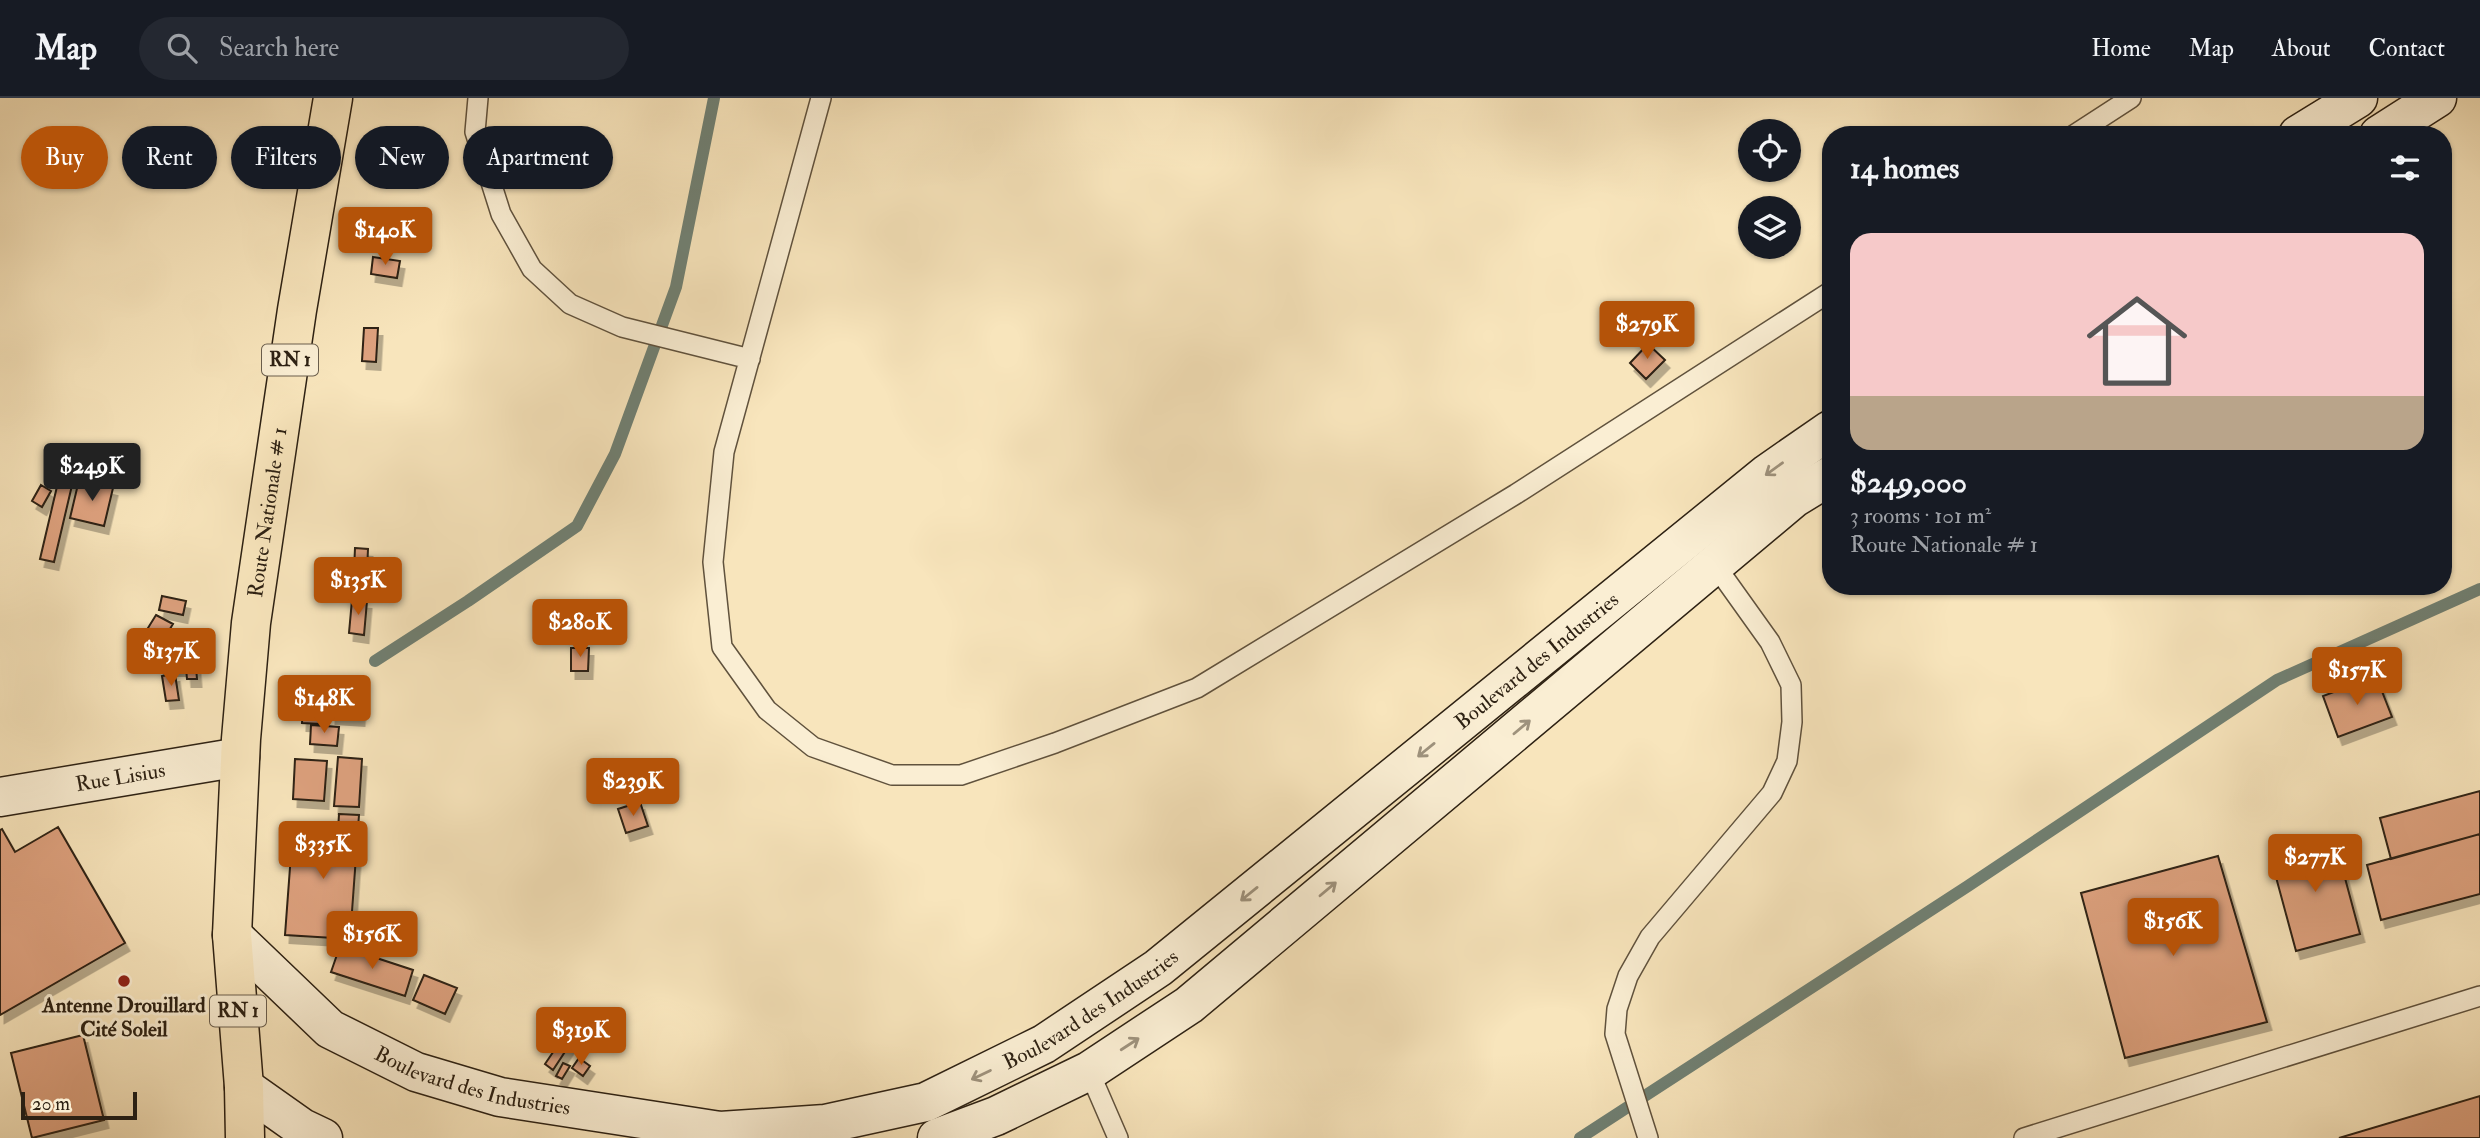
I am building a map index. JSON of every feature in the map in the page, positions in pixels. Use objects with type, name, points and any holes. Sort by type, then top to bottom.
[{"type":"main road","name":"Route Nationale # 1","points":[[246,1138],[232,935],[241,748],[251,623],[297,310],[333,98]]},
{"type":"main road","points":[[2313,126],[2358,98]]},
{"type":"main road","points":[[2393,126],[2437,98]]},
{"type":"main road","name":"Boulevard des Industries","points":[[232,935],[330,1029],[416,1072],[500,1097],[720,1131],[825,1124],[926,1102],[1044,1044],[1158,968],[1768,473],[1822,436]]},
{"type":"main road","name":"Boulevard des Industries","points":[[937,1138],[996,1116],[1088,1071],[1189,1005],[1794,498],[1822,482]]},
{"type":"main road","name":"Rue Lisius","points":[[0,797],[241,748]]},
{"type":"main road","points":[[244,1087],[302,1128],[323,1138]]},
{"type":"lane","points":[[478,98],[475,132],[501,214],[532,270],[570,304],[622,327],[750,359]]},
{"type":"lane","points":[[821,98],[724,452],[713,562],[722,647],[766,710],[813,747],[892,775],[961,775],[1055,743],[1197,688],[1516,494],[1822,297]]},
{"type":"lane","points":[[2088,126],[2131,98]]},
{"type":"lane","points":[[1648,1138],[1615,1034],[1617,1009],[1628,976],[1650,937],[1772,793],[1787,761],[1792,722],[1791,685],[1769,642],[1715,565]]},
{"type":"lane","points":[[2024,1138],[2480,996]]},
{"type":"lane","points":[[1088,1071],[1118,1138]]},
{"type":"building","points":[[373,257],[400,261],[397,278],[371,274]]},
{"type":"building","points":[[364,328],[378,328],[376,362],[362,361]]},
{"type":"building","points":[[1648,344],[1665,360],[1646,379],[1630,363]]},
{"type":"building","points":[[59,478],[73,481],[54,562],[40,559]]},
{"type":"building","points":[[79,480],[113,488],[104,526],[70,518]]},
{"type":"building","points":[[41,485],[51,491],[42,507],[32,501]]},
{"type":"building","points":[[355,548],[368,549],[367,572],[354,571]]},
{"type":"building","points":[[162,596],[186,601],[183,615],[159,610]]},
{"type":"building","points":[[352,600],[367,601],[364,635],[349,633]]},
{"type":"building","points":[[156,615],[173,624],[160,645],[143,636]]},
{"type":"building","points":[[159,647],[183,647],[184,668],[159,668]]},
{"type":"building","points":[[571,648],[589,648],[588,671],[571,671]]},
{"type":"building","points":[[196,667],[197,679],[187,679],[186,668]]},
{"type":"building","points":[[175,674],[179,700],[166,701],[162,676]]},
{"type":"building","points":[[2376,676],[2392,717],[2338,737],[2323,696]]},
{"type":"building","points":[[333,678],[363,680],[360,718],[331,716]]},
{"type":"building","points":[[304,692],[325,694],[322,724],[302,723]]},
{"type":"building","points":[[311,725],[339,727],[337,746],[310,744]]},
{"type":"building","points":[[338,757],[362,759],[359,807],[334,806]]},
{"type":"building","points":[[295,759],[327,761],[324,801],[293,799]]},
{"type":"building","points":[[2480,791],[2480,834],[2391,859],[2380,818]]},
{"type":"building","points":[[640,802],[648,826],[626,833],[618,809]]},
{"type":"building","points":[[339,814],[359,815],[350,939],[285,935],[293,827],[338,831]]},
{"type":"building","points":[[58,827],[125,943],[0,1015],[0,830],[2,829],[15,852]]},
{"type":"building","points":[[2480,834],[2480,894],[2381,920],[2367,865]]},
{"type":"building","points":[[2334,837],[2360,934],[2296,951],[2270,855]]},
{"type":"building","points":[[2218,856],[2267,1022],[2125,1058],[2081,893]]},
{"type":"building","points":[[340,946],[413,970],[405,996],[331,972]]},
{"type":"building","points":[[424,975],[457,988],[445,1014],[413,1000]]},
{"type":"building","points":[[544,1017],[563,1024],[558,1038],[539,1031]]},
{"type":"building","points":[[83,1035],[104,1120],[32,1138],[11,1053]]},
{"type":"building","points":[[564,1036],[572,1041],[553,1070],[545,1064]]},
{"type":"building","points":[[579,1058],[590,1066],[583,1076],[572,1068]]},
{"type":"building","points":[[563,1063],[570,1066],[562,1079],[556,1076]]},
{"type":"building","points":[[2480,1096],[2480,1138],[2339,1138]]},
{"type":"waterway","points":[[375,661],[577,526],[615,454],[676,287],[714,98]]},
{"type":"waterway","points":[[1580,1138],[1968,886],[2277,680],[2480,589]]},
{"type":"place","name":"Antenne Drouillard Cité Soleil","points":[[124,981]]}]
